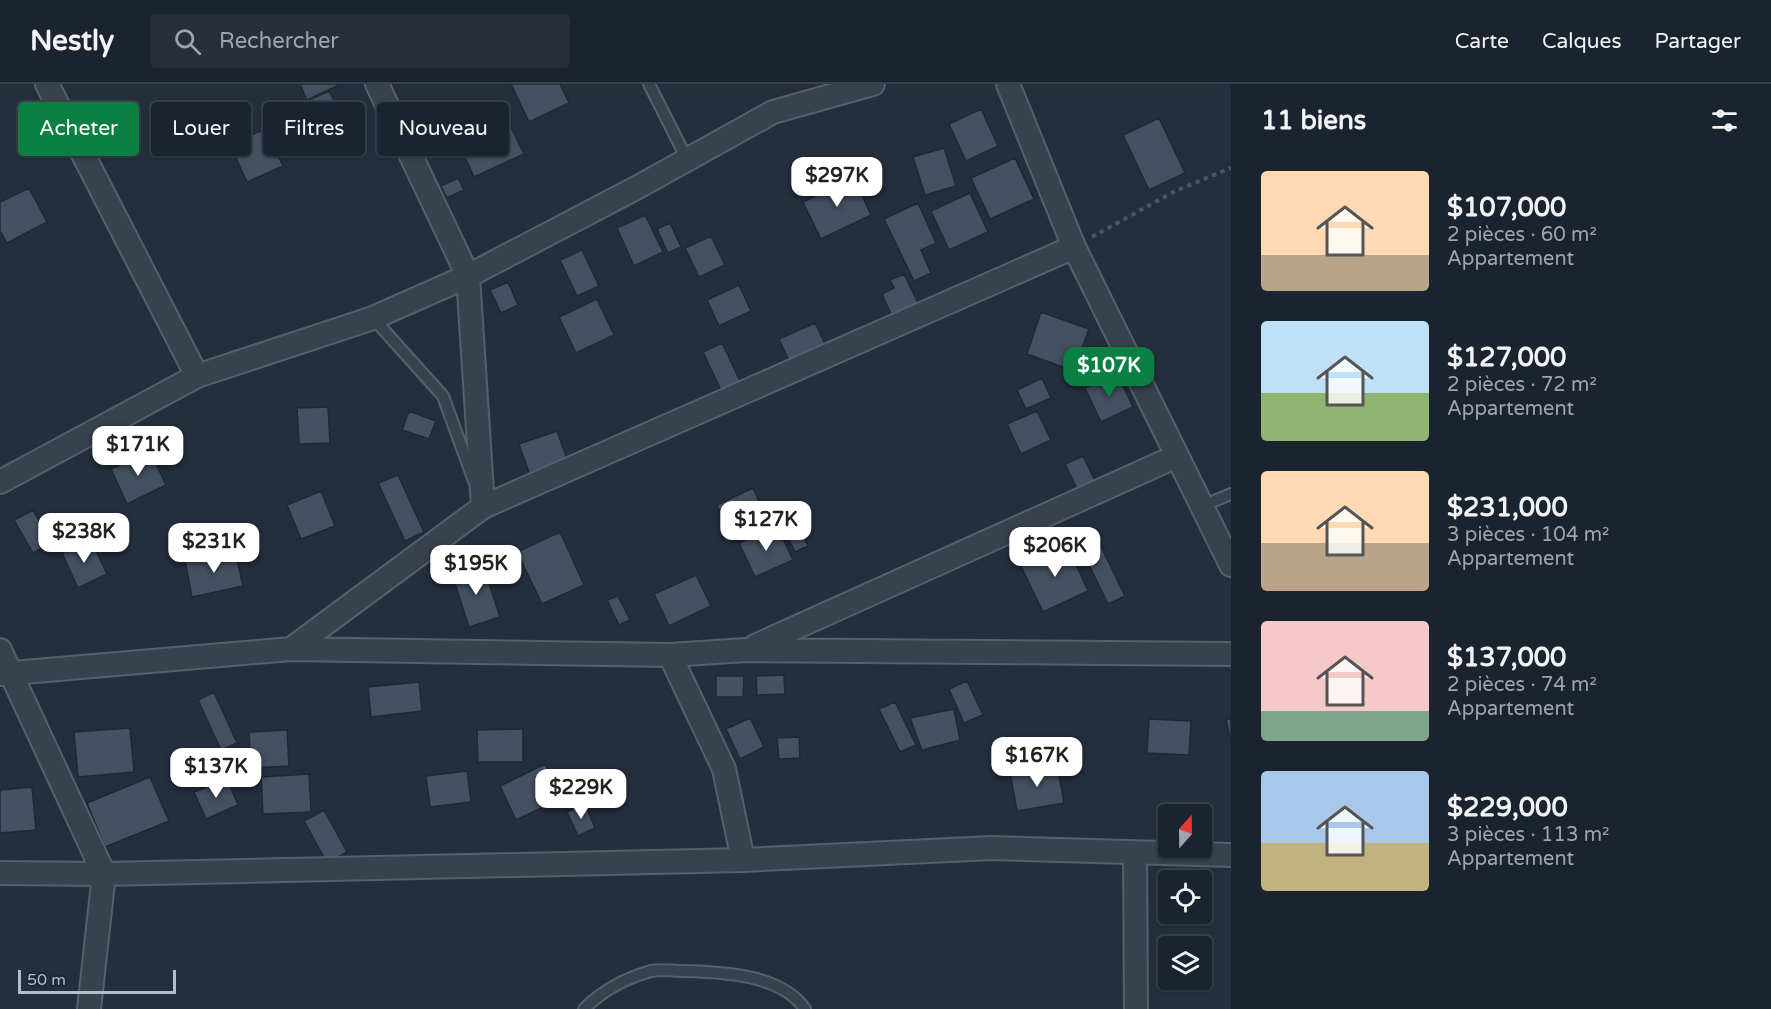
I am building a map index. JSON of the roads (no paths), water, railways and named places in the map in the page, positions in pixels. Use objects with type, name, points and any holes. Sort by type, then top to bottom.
[{"type":"street","points":[[47,84],[197,376]]},
{"type":"street","points":[[377,84],[468,276],[483,507]]},
{"type":"street","points":[[0,482],[197,376],[373,318],[468,276],[773,112],[873,84]]},
{"type":"street","points":[[1008,84],[1074,247],[1231,565]]},
{"type":"street","points":[[291,649],[483,507],[1074,247]]},
{"type":"street","points":[[746,650],[1177,456]]},
{"type":"street","points":[[6,675],[291,649],[670,655],[746,650],[1231,654]]},
{"type":"street","points":[[0,650],[6,675],[104,874],[89,1009]]},
{"type":"street","points":[[670,655],[724,769],[743,860]]},
{"type":"street","points":[[0,873],[104,874],[743,860],[992,848],[1231,855]]},
{"type":"street","points":[[1135,853],[1136,1009]]},
{"type":"lane","points":[[649,84],[687,159]]},
{"type":"lane","points":[[373,318],[443,396],[483,507]]},
{"type":"lane","points":[[1202,506],[1231,494]]},
{"type":"lane","points":[[584,1009],[601,992],[652,970],[718,972],[773,984],[798,998],[805,1009]]}]
